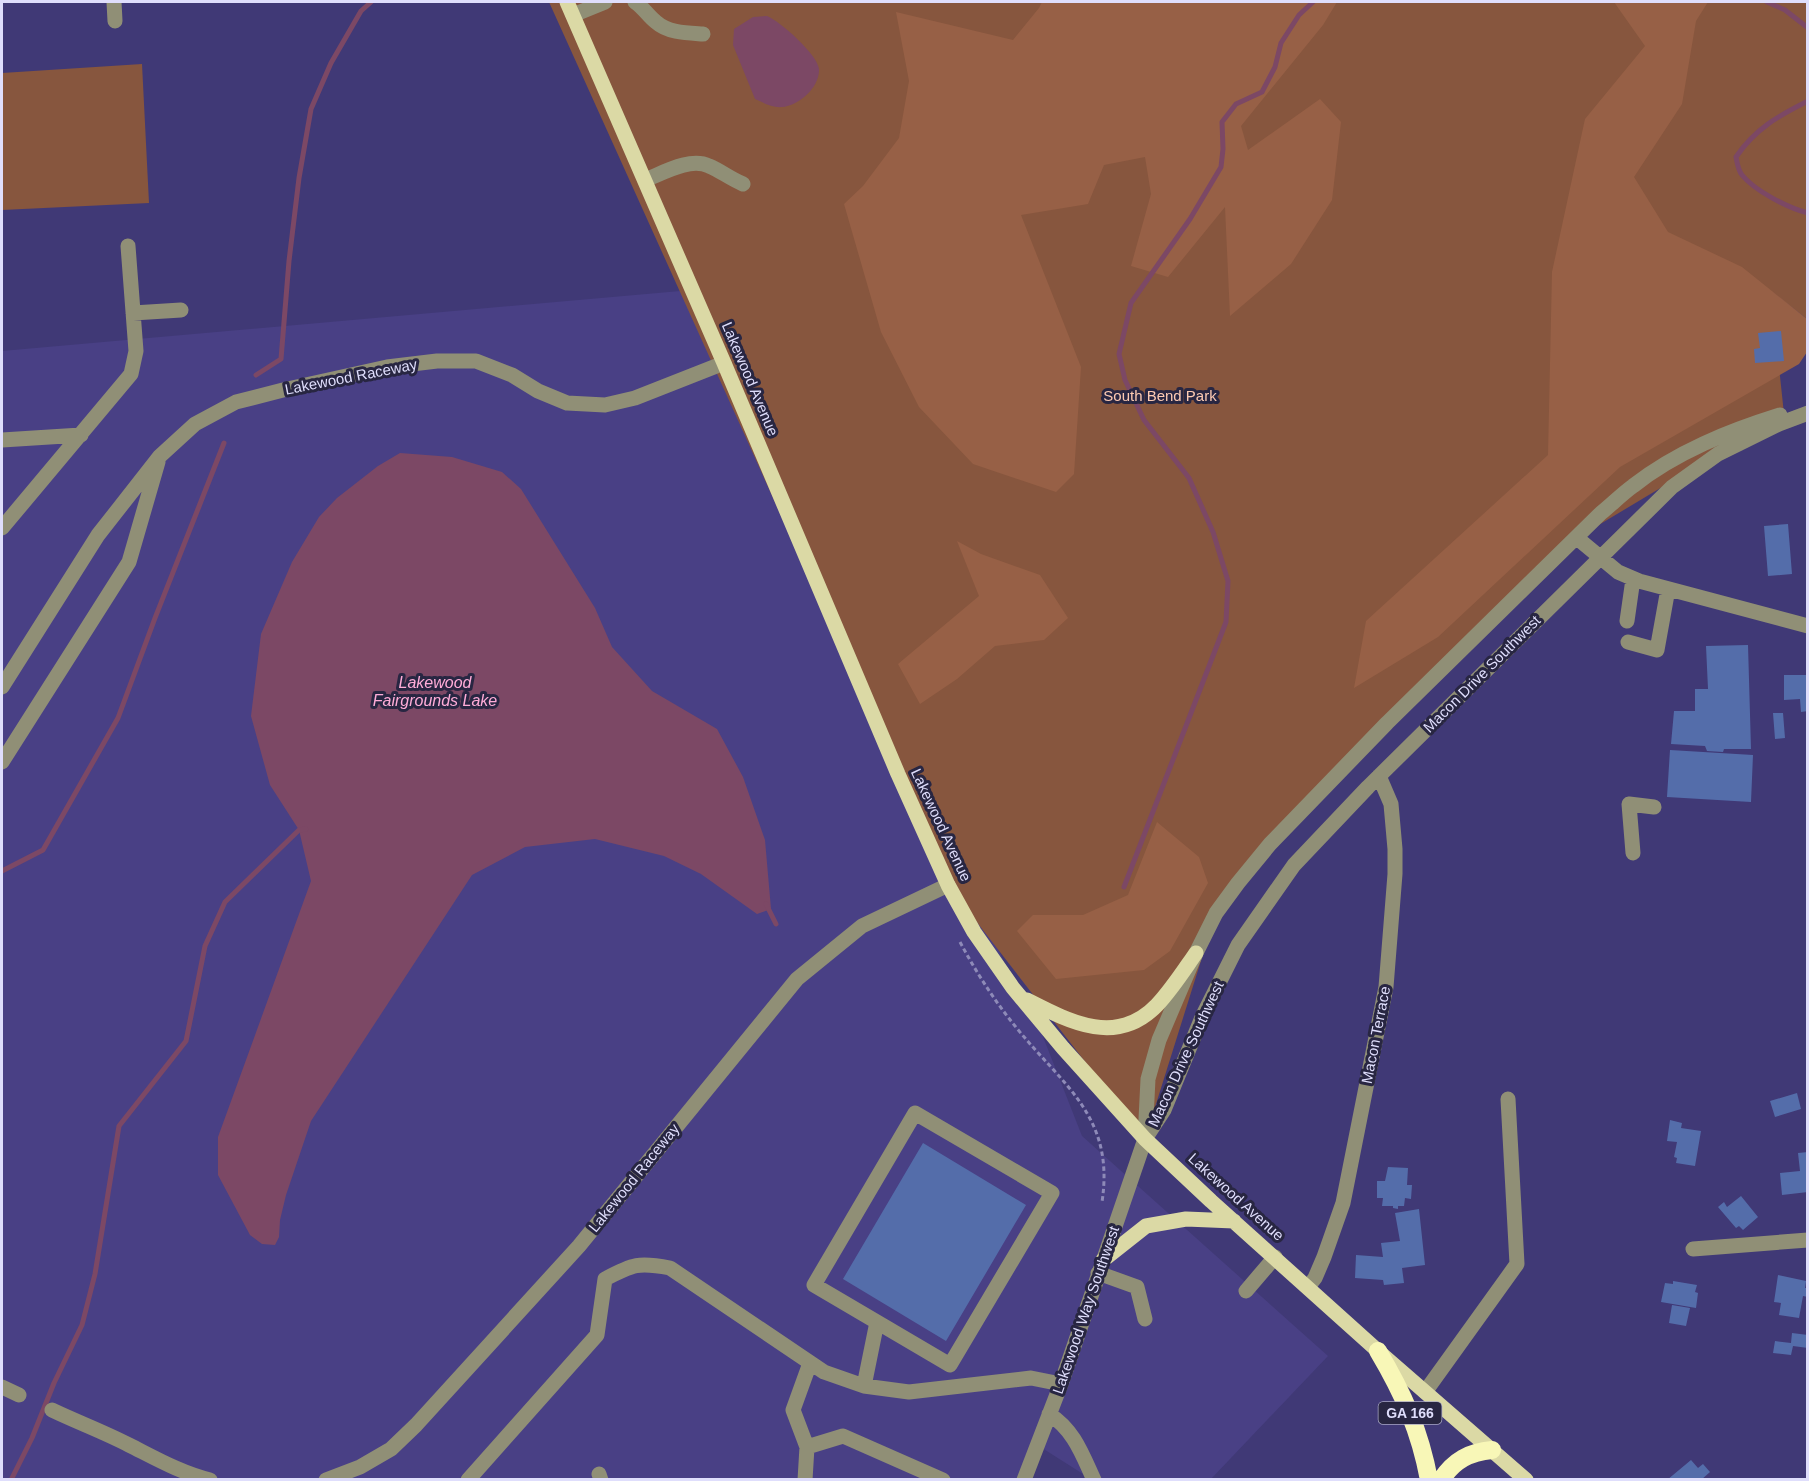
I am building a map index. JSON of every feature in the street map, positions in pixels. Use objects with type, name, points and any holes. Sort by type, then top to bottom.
[{"type":"highway","name":"GA 166","points":[[1378,1351],[1407,1402],[1419,1435],[1429,1479]]},
{"type":"highway","points":[[1441,1479],[1458,1460],[1479,1451],[1492,1450]]},
{"type":"main road","name":"Lakewood Avenue","points":[[570,8],[724,363],[898,774],[948,885],[974,932],[1021,997],[1063,1048],[1145,1139],[1378,1351],[1526,1479]]},
{"type":"main road","points":[[1021,997],[1067,1020],[1083,1025],[1103,1029],[1123,1027],[1137,1021],[1157,1005],[1196,953]]},
{"type":"main road","points":[[1101,1266],[1146,1226],[1186,1219],[1234,1221]]},
{"type":"street","points":[[114,2],[115,21]]},
{"type":"street","points":[[570,8],[604,2]]},
{"type":"street","points":[[635,2],[644,8],[656,23],[672,31],[703,34]]},
{"type":"street","points":[[645,180],[692,163],[708,165],[726,177],[743,184]]},
{"type":"street","points":[[4,523],[131,374],[136,351],[128,246]]},
{"type":"street","points":[[133,313],[181,310]]},
{"type":"street","name":"Lakewood Raceway","points":[[2,687],[98,536],[160,456],[195,424],[236,402],[387,367],[437,361],[476,361],[512,375],[538,391],[567,403],[605,405],[634,398],[724,363]]},
{"type":"street","name":"Macon Drive Southwest","points":[[1145,1139],[1148,1078],[1159,1040],[1196,953],[1216,913],[1270,844],[1387,723],[1634,485],[1677,457],[1742,427],[1784,414],[1808,413]]},
{"type":"street","name":"Macon Drive Southwest","points":[[1145,1139],[1164,1110],[1203,1015],[1238,945],[1294,865],[1379,776],[1672,486],[1718,454],[1779,424],[1808,413]]},
{"type":"street","points":[[2,440],[81,435]]},
{"type":"street","points":[[2,762],[129,562],[160,456]]},
{"type":"street","points":[[1577,538],[1618,572],[1633,579],[1808,626]]},
{"type":"street","points":[[1628,621],[1633,579]]},
{"type":"street","points":[[1628,642],[1657,650],[1668,589]]},
{"type":"street","name":"Macon Terrace","points":[[1308,1287],[1315,1278],[1324,1257],[1343,1203],[1386,987],[1395,849],[1391,804],[1379,776]]},
{"type":"street","points":[[1633,853],[1629,804],[1654,807]]},
{"type":"street","name":"Lakewood Raceway","points":[[326,1479],[360,1467],[384,1454],[416,1425],[579,1246],[796,979],[862,926],[948,885]]},
{"type":"street","points":[[1425,1392],[1517,1264],[1508,1099]]},
{"type":"street","points":[[915,1113],[1052,1193],[950,1365],[877,1322],[814,1285],[915,1113]]},
{"type":"street","name":"Lakewood Way Southwest","points":[[1024,1479],[1061,1383],[1145,1139]]},
{"type":"street","points":[[1693,1249],[1808,1240]]},
{"type":"street","points":[[1246,1291],[1275,1257]]},
{"type":"street","points":[[468,1479],[597,1335],[605,1279],[622,1270],[644,1263],[670,1268],[824,1372],[864,1386],[909,1392],[1031,1378],[1061,1383]]},
{"type":"street","points":[[1101,1266],[1137,1287],[1145,1319]]},
{"type":"street","points":[[864,1386],[877,1322]]},
{"type":"street","points":[[805,1479],[807,1447],[793,1410],[810,1363]]},
{"type":"street","points":[[2,1387],[19,1395]]},
{"type":"street","points":[[52,1410],[160,1461],[210,1479]]},
{"type":"street","points":[[1049,1414],[1062,1422],[1074,1437],[1094,1479]]},
{"type":"street","points":[[807,1447],[843,1436],[943,1479]]},
{"type":"path","points":[[955,935],[976,972],[1015,1026],[1087,1110],[1102,1145],[1105,1183],[1102,1202]]},
{"type":"shaded area","points":[[1042,2],[1337,2],[1323,25],[1241,126],[1248,150],[1320,99],[1341,122],[1332,200],[1291,264],[1230,316],[1225,207],[1168,277],[1131,266],[1151,194],[1145,157],[1104,165],[1088,204],[1021,215],[1081,367],[1074,474],[1056,492],[973,464],[919,407],[881,332],[844,204],[863,186],[899,138],[909,81],[896,12],[1013,40]]},
{"type":"shaded area","points":[[1614,2],[1708,2],[1696,21],[1682,104],[1634,177],[1668,232],[1742,267],[1807,319],[1807,352],[1799,364],[1620,467],[1438,637],[1354,688],[1366,621],[1548,455],[1552,272],[1585,119],[1645,46]]},
{"type":"shaded area","points":[[703,289],[908,740],[1007,969],[1027,996],[1082,1136],[1328,1356],[1211,1479],[1091,1479],[1042,1448],[1029,1480],[2,1480],[2,351]]},
{"type":"shaded area","points":[[957,541],[981,554],[1040,575],[1068,618],[1044,640],[995,646],[957,679],[920,704],[898,664],[979,596]]},
{"type":"shaded area","points":[[1157,822],[1199,857],[1208,883],[1170,951],[1144,970],[1056,979],[1017,931],[1033,915],[1083,915],[1128,895]]},
{"type":"green space","name":"South Bend Park","points":[[549,2],[1807,2],[1807,319],[1771,291],[1784,414],[1577,538],[1270,844],[1216,913],[1145,1139],[948,885]]},
{"type":"green space","points":[[142,64],[149,203],[2,210],[2,73]]},
{"type":"water","points":[[767,16],[798,39],[817,63],[819,69],[812,89],[789,106],[775,107],[755,99],[733,45],[734,29],[753,17]]},
{"type":"water","name":"Lakewood Fairgrounds Lake","points":[[400,453],[452,457],[502,472],[521,489],[595,608],[612,647],[652,691],[717,729],[743,777],[765,840],[771,909],[757,914],[701,874],[664,856],[595,839],[525,847],[472,875],[311,1121],[286,1195],[280,1220],[279,1237],[275,1245],[262,1244],[250,1235],[218,1175],[218,1137],[311,881],[299,830],[270,785],[251,716],[261,634],[292,562],[319,517],[337,498],[378,466]]},
{"type":"building","points":[[1781,331],[1784,361],[1755,363],[1754,349],[1760,348],[1758,333]]},
{"type":"building","points":[[1788,524],[1792,574],[1768,576],[1764,526]]},
{"type":"building","points":[[1748,645],[1751,749],[1707,751],[1705,746],[1671,744],[1674,711],[1695,711],[1695,689],[1708,689],[1706,646]]},
{"type":"building","points":[[1784,675],[1808,675],[1808,711],[1801,712],[1800,699],[1784,700]]},
{"type":"building","points":[[1773,713],[1783,713],[1785,738],[1775,739]]},
{"type":"building","points":[[1670,750],[1753,755],[1751,802],[1667,797]]},
{"type":"building","points":[[1797,1093],[1801,1109],[1775,1117],[1770,1101]]},
{"type":"building","points":[[1670,1120],[1682,1123],[1681,1128],[1701,1131],[1695,1166],[1676,1163],[1677,1158],[1674,1157],[1677,1142],[1667,1141]]},
{"type":"building","points":[[923,1143],[1026,1205],[946,1341],[843,1279]]},
{"type":"building","points":[[1808,1152],[1808,1192],[1782,1195],[1780,1173],[1800,1171],[1798,1153]]},
{"type":"building","points":[[1388,1167],[1408,1168],[1407,1185],[1412,1185],[1411,1199],[1405,1198],[1404,1206],[1398,1206],[1398,1209],[1393,1206],[1382,1206],[1383,1198],[1377,1198],[1377,1181],[1385,1181]]},
{"type":"building","points":[[1741,1196],[1758,1217],[1743,1230],[1739,1226],[1736,1228],[1718,1207],[1724,1202],[1727,1207]]},
{"type":"building","points":[[1419,1209],[1425,1265],[1402,1268],[1404,1283],[1384,1285],[1383,1280],[1355,1278],[1356,1255],[1383,1257],[1381,1243],[1400,1241],[1395,1213]]},
{"type":"building","points":[[1778,1275],[1806,1281],[1805,1288],[1808,1288],[1808,1297],[1803,1296],[1799,1318],[1779,1315],[1781,1303],[1774,1302]]},
{"type":"building","points":[[1673,1281],[1697,1285],[1696,1308],[1661,1302],[1665,1283],[1673,1284]]},
{"type":"building","points":[[1672,1305],[1690,1308],[1686,1326],[1669,1323]]},
{"type":"building","points":[[1792,1333],[1808,1335],[1808,1348],[1793,1346],[1791,1355],[1773,1353],[1775,1341],[1791,1343]]},
{"type":"building","points":[[1691,1460],[1698,1468],[1703,1464],[1710,1472],[1701,1480],[1667,1480]]},
{"type":"waterway","points":[[256,375],[281,359],[289,261],[299,178],[311,109],[331,63],[361,11],[371,2]]},
{"type":"waterway","points":[[1124,887],[1226,622],[1228,581],[1213,532],[1189,478],[1144,420],[1125,380],[1119,354],[1131,303],[1190,219],[1221,167],[1222,122],[1236,104],[1262,92],[1275,67],[1281,43],[1299,15],[1313,2]]},
{"type":"waterway","points":[[1767,2],[1785,10],[1808,28]]},
{"type":"waterway","points":[[1808,101],[1768,124],[1743,147],[1736,157],[1741,173],[1755,187],[1782,203],[1808,213]]},
{"type":"waterway","points":[[2,871],[43,850],[118,718],[224,443]]},
{"type":"waterway","points":[[11,1480],[82,1325],[95,1274],[119,1126],[186,1041],[205,946],[225,902],[299,830],[306,829]]},
{"type":"waterway","points":[[766,904],[776,924]]}]
